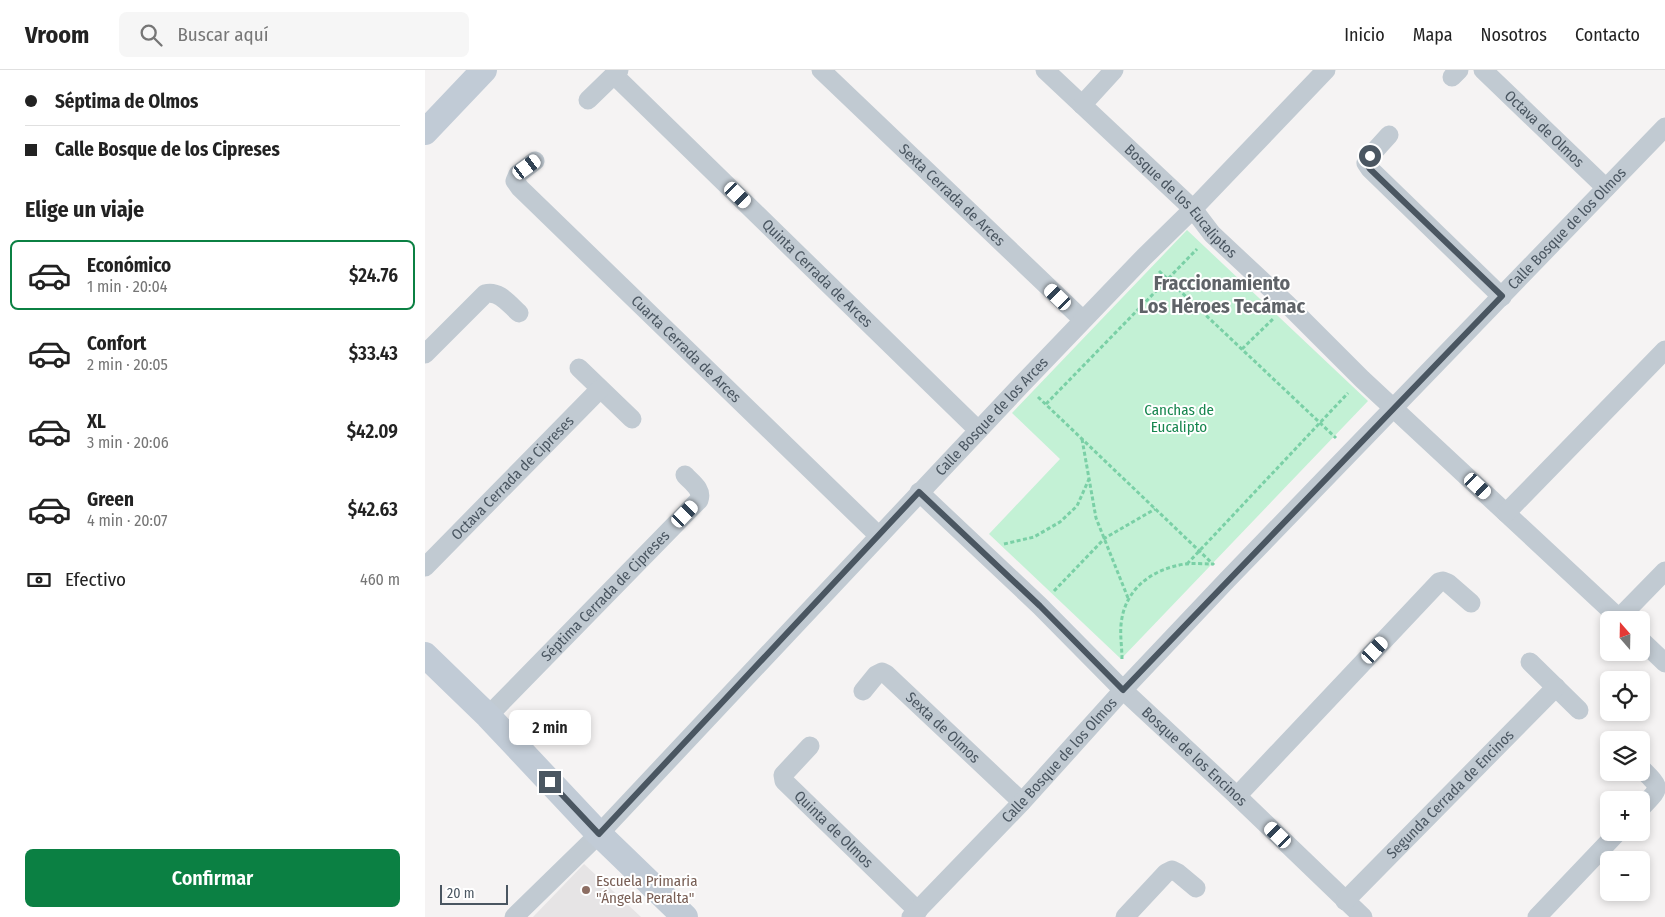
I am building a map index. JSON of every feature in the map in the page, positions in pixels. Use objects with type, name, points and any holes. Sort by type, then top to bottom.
[{"type":"street","points":[[425,132],[484,70]]},
{"type":"street","name":"Sexta Cerrada de Arces","points":[[821,70],[1083,320]]},
{"type":"street","name":"Bosque de los Eucaliptos","points":[[1045,70],[1193,209],[1212,234],[1611,611]]},
{"type":"street","points":[[1082,105],[1115,70]]},
{"type":"street","name":"Calle Bosque de los Arces","points":[[514,917],[599,834],[919,492],[1326,70]]},
{"type":"street","name":"Octava de Olmos","points":[[1483,70],[1606,188]]},
{"type":"street","name":"Quinta Cerrada de Arces","points":[[588,100],[616,72],[978,430]]},
{"type":"street","name":"Calle Bosque de los Olmos","points":[[915,914],[1022,802],[1123,690],[1228,579],[1665,127]]},
{"type":"street","points":[[1389,135],[1366,163],[1370,169],[1502,296]]},
{"type":"street","name":"Cuarta Cerrada de Arces","points":[[535,161],[518,174],[515,181],[520,188],[879,536]]},
{"type":"street","points":[[425,354],[485,294],[492,292],[499,295],[519,313]]},
{"type":"street","points":[[1506,512],[1665,350]]},
{"type":"street","points":[[579,368],[632,419]]},
{"type":"street","name":"Octava Cerrada de Cipreses","points":[[425,567],[600,389]]},
{"type":"street","name":"Séptima Cerrada de Cipreses","points":[[488,716],[699,500],[701,496],[700,491],[685,475]]},
{"type":"street","name":"Bosque de los Encinos","points":[[919,492],[1040,606],[1123,690],[1363,917]]},
{"type":"street","points":[[1627,611],[1665,570]]},
{"type":"street","points":[[1237,796],[1439,582],[1448,583],[1471,604]]},
{"type":"street","points":[[1650,649],[1665,663]]},
{"type":"street","points":[[425,655],[488,716],[599,834],[685,917]]},
{"type":"street","points":[[1530,662],[1579,710]]},
{"type":"street","name":"Sexta de Olmos","points":[[863,691],[877,675],[882,672],[886,674],[1022,802]]},
{"type":"street","name":"Segunda Cerrada de Encinos","points":[[1345,900],[1555,687]]},
{"type":"street","name":"Quinta de Olmos","points":[[810,746],[786,770],[783,775],[784,781],[915,914]]},
{"type":"street","points":[[1650,777],[1656,783],[1657,788],[1650,798]]},
{"type":"street","points":[[1537,917],[1609,841]]},
{"type":"street","points":[[1125,917],[1166,873],[1172,870],[1196,888]]},
{"type":"path","points":[[1046,404],[1212,234]]},
{"type":"path","points":[[1144,257],[1351,453]]},
{"type":"path","points":[[1242,349],[1288,305]]},
{"type":"path","points":[[1187,564],[1363,378]]},
{"type":"path","points":[[1023,383],[1228,579]]},
{"type":"path","points":[[1082,439],[1096,518],[1128,598]]},
{"type":"path","points":[[980,550],[1035,537],[1059,522],[1077,506],[1089,479]]},
{"type":"path","points":[[1040,606],[1105,538],[1155,509]]},
{"type":"path","points":[[1123,690],[1121,624],[1128,598],[1144,580],[1162,569],[1187,564],[1212,564]]},
{"type":"shaded area","name":"Escuela Primaria \"Ángela Peralta\"","points":[[584,864],[641,917],[533,917]]},
{"type":"green space","name":"Canchas de Eucalipto","points":[[1187,230],[1368,401],[1121,659],[989,534],[1060,459],[1012,413]]},
{"type":"place","name":"Escuela Primaria \"Ángela Peralta\"","points":[[586,890]]},
{"type":"district","name":"Fraccionamiento Los Héroes Tecámac","points":[[1222,294]]},
{"type":"route","points":[[550,782],[599,834],[919,492],[1040,606],[1123,690],[1502,296],[1370,169],[1366,163],[1370,156]]}]
